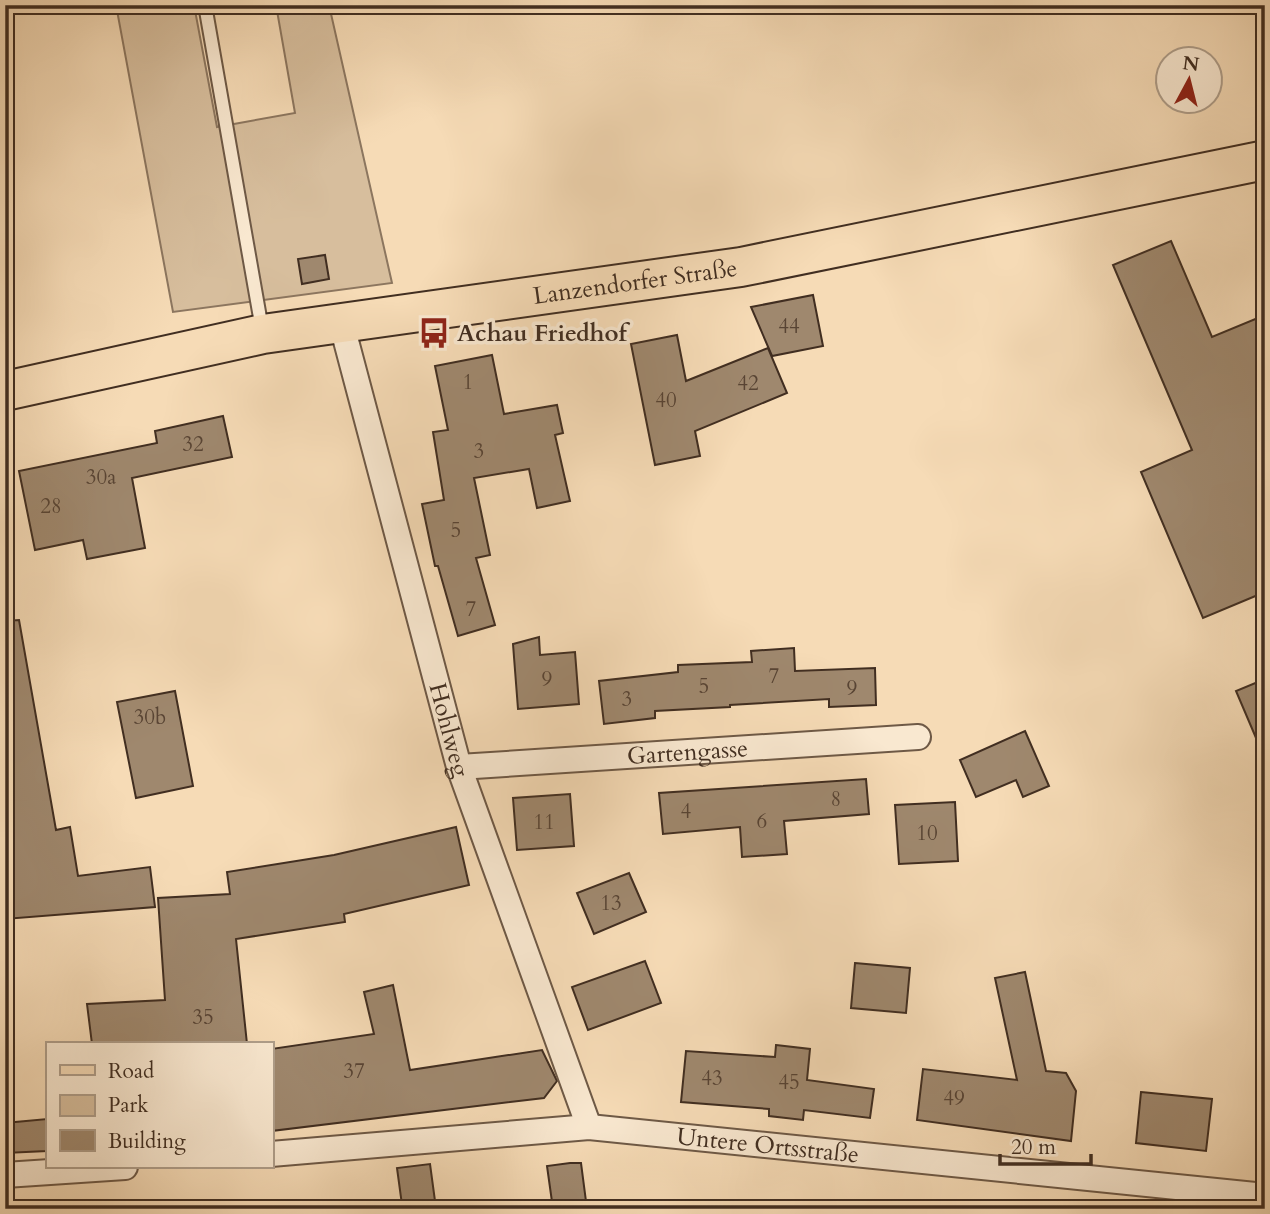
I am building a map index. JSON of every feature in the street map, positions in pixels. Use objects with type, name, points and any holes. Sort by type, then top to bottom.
[{"type":"main road","name":"Lanzendorfer Straße","points":[[5,391],[263,334],[741,267],[1265,160]]},
{"type":"street","name":"Hohlweg","points":[[341,322],[458,767],[589,1127]]},
{"type":"street","name":"Gartengasse","points":[[458,767],[918,737]]},
{"type":"street","name":"Untere Ortsstraße","points":[[273,1154],[589,1127],[1265,1196]]},
{"type":"street","points":[[5,1175],[110,1168]]},
{"type":"lane","points":[[205,5],[263,334]]},
{"type":"green space","points":[[116,5],[194,5],[217,127],[295,113],[276,5],[329,5],[392,283],[173,312]]},
{"type":"building","points":[[1171,241],[1212,337],[1265,315],[1265,592],[1203,618],[1141,472],[1192,450],[1113,265]]},
{"type":"building","points":[[325,255],[329,279],[302,284],[298,259]]},
{"type":"building","points":[[813,295],[823,346],[772,356],[751,307]]},
{"type":"building","points":[[677,335],[686,381],[768,348],[787,393],[695,431],[700,456],[655,465],[631,344]]},
{"type":"building","points":[[492,355],[504,414],[557,405],[563,433],[555,435],[570,501],[537,508],[529,469],[474,478],[490,555],[476,558],[495,625],[458,636],[438,566],[435,566],[422,504],[444,500],[433,432],[448,430],[435,366]]},
{"type":"building","points":[[223,416],[232,457],[132,478],[145,548],[87,559],[83,540],[35,550],[19,471],[157,443],[155,431]]},
{"type":"building","points":[[19,620],[56,830],[70,827],[78,876],[150,867],[155,907],[5,919],[5,813],[11,813],[5,775],[5,621]]},
{"type":"building","points":[[539,637],[540,655],[575,652],[579,704],[518,709],[513,644]]},
{"type":"building","points":[[794,648],[795,671],[875,668],[876,705],[829,707],[829,699],[730,705],[655,711],[655,718],[604,724],[599,681],[678,672],[678,665],[752,662],[751,651]]},
{"type":"building","points":[[1265,679],[1265,759],[1236,691]]},
{"type":"building","points":[[175,691],[193,786],[136,798],[117,702]]},
{"type":"building","points":[[1025,731],[1049,786],[1023,797],[1016,780],[976,797],[960,760]]},
{"type":"building","points":[[866,779],[869,814],[784,821],[787,854],[742,857],[740,827],[663,834],[659,793]]},
{"type":"building","points":[[570,794],[574,846],[517,850],[513,798]]},
{"type":"building","points":[[955,802],[958,861],[899,864],[895,805]]},
{"type":"building","points":[[456,827],[469,885],[344,914],[345,922],[236,939],[247,1042],[92,1042],[87,1004],[165,1000],[158,898],[230,894],[227,872],[334,855]]},
{"type":"building","points":[[629,873],[646,912],[594,934],[577,893]]},
{"type":"building","points":[[645,961],[661,1003],[588,1030],[572,987]]},
{"type":"building","points":[[855,963],[910,968],[906,1013],[851,1008]]},
{"type":"building","points":[[1025,972],[1046,1071],[1066,1073],[1076,1091],[1071,1141],[917,1120],[923,1069],[1017,1080],[995,978]]},
{"type":"building","points":[[393,985],[410,1070],[542,1050],[557,1081],[544,1098],[273,1131],[273,1049],[374,1034],[364,992]]},
{"type":"building","points":[[776,1045],[810,1049],[807,1080],[874,1089],[870,1118],[804,1110],[803,1120],[769,1116],[769,1109],[681,1102],[686,1051],[775,1057]]},
{"type":"building","points":[[1141,1092],[1212,1099],[1206,1151],[1136,1143]]},
{"type":"building","points":[[46,1119],[46,1151],[5,1153],[5,1123]]},
{"type":"building","points":[[581,1163],[587,1209],[553,1209],[547,1166]]},
{"type":"building","points":[[430,1164],[435,1201],[402,1205],[397,1168]]},
{"type":"place","name":"Achau Friedhof","points":[[434,333]]}]
